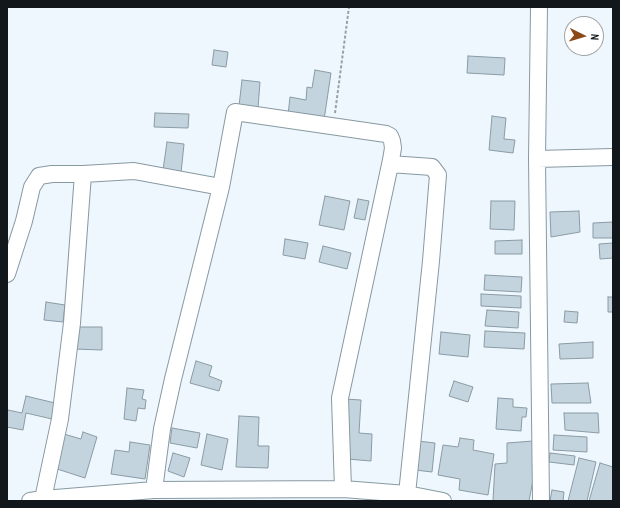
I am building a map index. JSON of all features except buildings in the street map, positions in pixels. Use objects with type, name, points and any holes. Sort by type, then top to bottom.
[{"type":"street","points":[[539,7],[537,159],[541,501]]},
{"type":"street","points":[[154,490],[162,429],[221,187],[235,112],[386,134],[390,136],[392,141],[393,148],[390,164],[340,398],[343,489]]},
{"type":"street","points":[[537,159],[613,157]]},
{"type":"street","points":[[390,164],[432,167],[438,175],[431,261],[407,494]]},
{"type":"street","points":[[7,274],[24,221],[32,187],[39,176],[52,174],[134,171],[221,187]]},
{"type":"street","points":[[83,174],[70,338],[60,419],[36,500],[154,490],[343,489],[407,494],[443,501]]},
{"type":"path","points":[[333,126],[349,7]]}]
